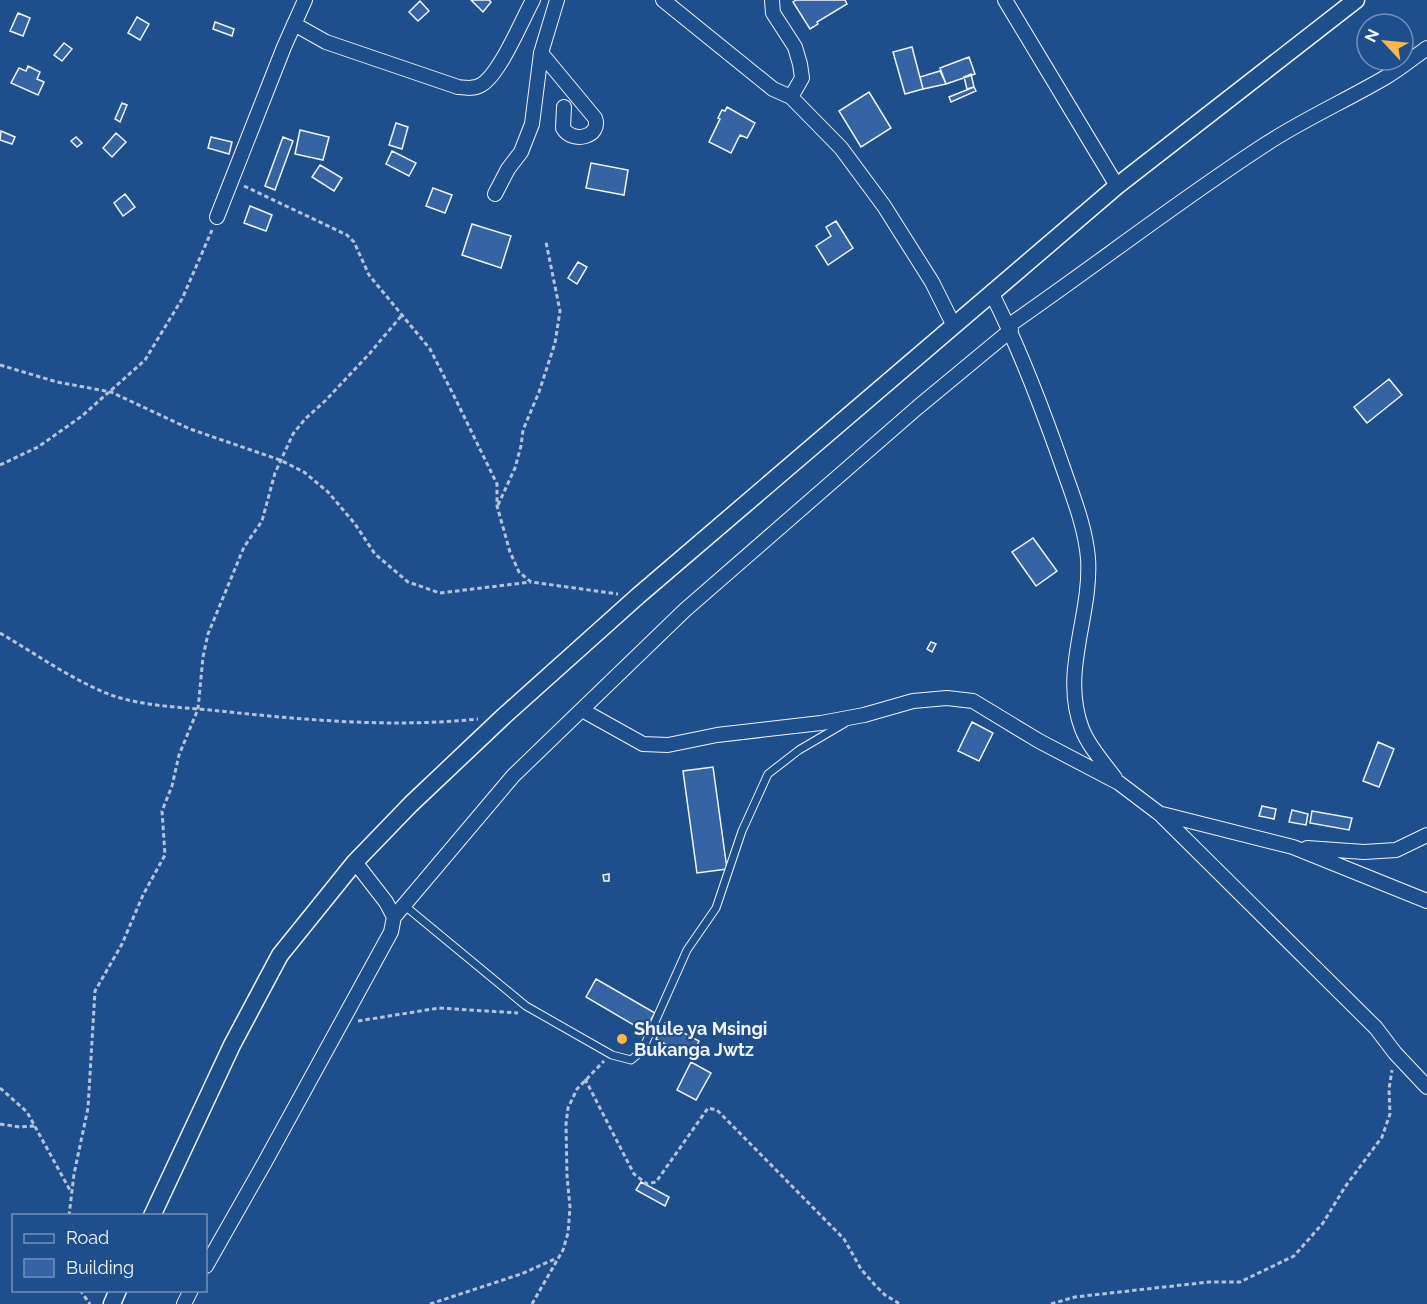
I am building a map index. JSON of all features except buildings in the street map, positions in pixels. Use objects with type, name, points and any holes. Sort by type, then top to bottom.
[{"type":"street","points":[[217,217],[305,0]]},
{"type":"street","points":[[294,24],[326,42],[458,87],[470,89],[479,86],[494,73],[533,0]]},
{"type":"street","points":[[495,194],[507,169],[521,152],[532,124],[541,53],[557,0]]},
{"type":"street","points":[[663,0],[773,89],[791,97],[842,148],[884,206],[932,282],[954,326]]},
{"type":"street","points":[[772,0],[773,13],[795,47],[800,64],[802,78],[791,97]]},
{"type":"street","points":[[1005,0],[1116,186]]},
{"type":"street","points":[[152,1214],[232,1045],[280,955],[355,862],[411,804],[504,716],[638,596],[1116,186],[1356,0]]},
{"type":"street","points":[[207,1264],[384,948],[394,917],[513,776],[685,610],[1009,328],[1229,168],[1271,141],[1389,75],[1427,48]]},
{"type":"street","points":[[541,53],[595,118],[597,123],[595,128],[581,138],[571,137],[563,128],[564,107]]},
{"type":"street","points":[[992,294],[1036,393],[1081,520],[1088,559],[1086,602],[1076,650],[1073,684],[1076,705],[1082,730],[1119,783]]},
{"type":"street","points":[[582,710],[643,744],[668,745],[717,735],[787,728],[864,715],[913,701],[946,698],[973,701],[1039,741],[1119,783],[1160,814],[1376,1028],[1395,1053],[1427,1087]]},
{"type":"street","points":[[1160,814],[1293,847],[1427,901]]},
{"type":"street","points":[[1293,847],[1364,852],[1396,850],[1427,835]]},
{"type":"street","points":[[355,862],[386,902],[394,917]]},
{"type":"lane","points":[[405,906],[526,1006],[612,1055],[631,1060],[642,1051],[687,950],[716,908],[742,831],[768,774],[799,750],[836,727],[864,715]]},
{"type":"path","points":[[232,180],[347,236],[354,242],[369,275],[429,349],[454,396],[497,484],[497,506],[510,552],[519,572],[531,582]]},
{"type":"path","points":[[0,465],[38,447],[82,416],[145,360],[182,299],[217,217]]},
{"type":"path","points":[[497,506],[515,468],[523,430],[546,372],[559,321],[560,311],[546,242]]},
{"type":"path","points":[[69,1214],[74,1174],[88,1108],[95,991],[122,944],[143,895],[165,855],[162,811],[172,786],[179,755],[198,709],[203,657],[208,634],[244,547],[262,521],[280,460],[293,434],[402,315]]},
{"type":"path","points":[[0,365],[57,382],[111,392],[190,429],[280,460],[304,472],[328,492],[355,524],[375,554],[408,582],[440,593],[531,582],[638,596]]},
{"type":"path","points":[[0,633],[88,685],[114,696],[155,705],[294,719],[367,722],[437,723],[504,716]]},
{"type":"path","points":[[342,1023],[438,1008],[543,1016]]},
{"type":"path","points":[[1051,1304],[1075,1297],[1209,1282],[1240,1282],[1294,1256],[1323,1223],[1345,1187],[1382,1137],[1390,1113],[1389,1089],[1395,1053]]},
{"type":"path","points":[[532,1304],[563,1250],[567,1233],[570,1207],[567,1176],[568,1108],[577,1089],[585,1079],[612,1055]]},
{"type":"path","points":[[585,1079],[634,1174],[647,1184],[656,1182],[708,1108],[717,1110],[844,1239],[861,1269],[874,1284],[885,1295],[900,1304]]},
{"type":"path","points":[[0,1088],[27,1112],[72,1194]]},
{"type":"path","points":[[0,1124],[20,1127],[35,1126]]},
{"type":"path","points":[[430,1304],[521,1274],[556,1259]]},
{"type":"place","name":"Shule ya Msingi Bukanga Jwtz","points":[[622,1039]]}]
